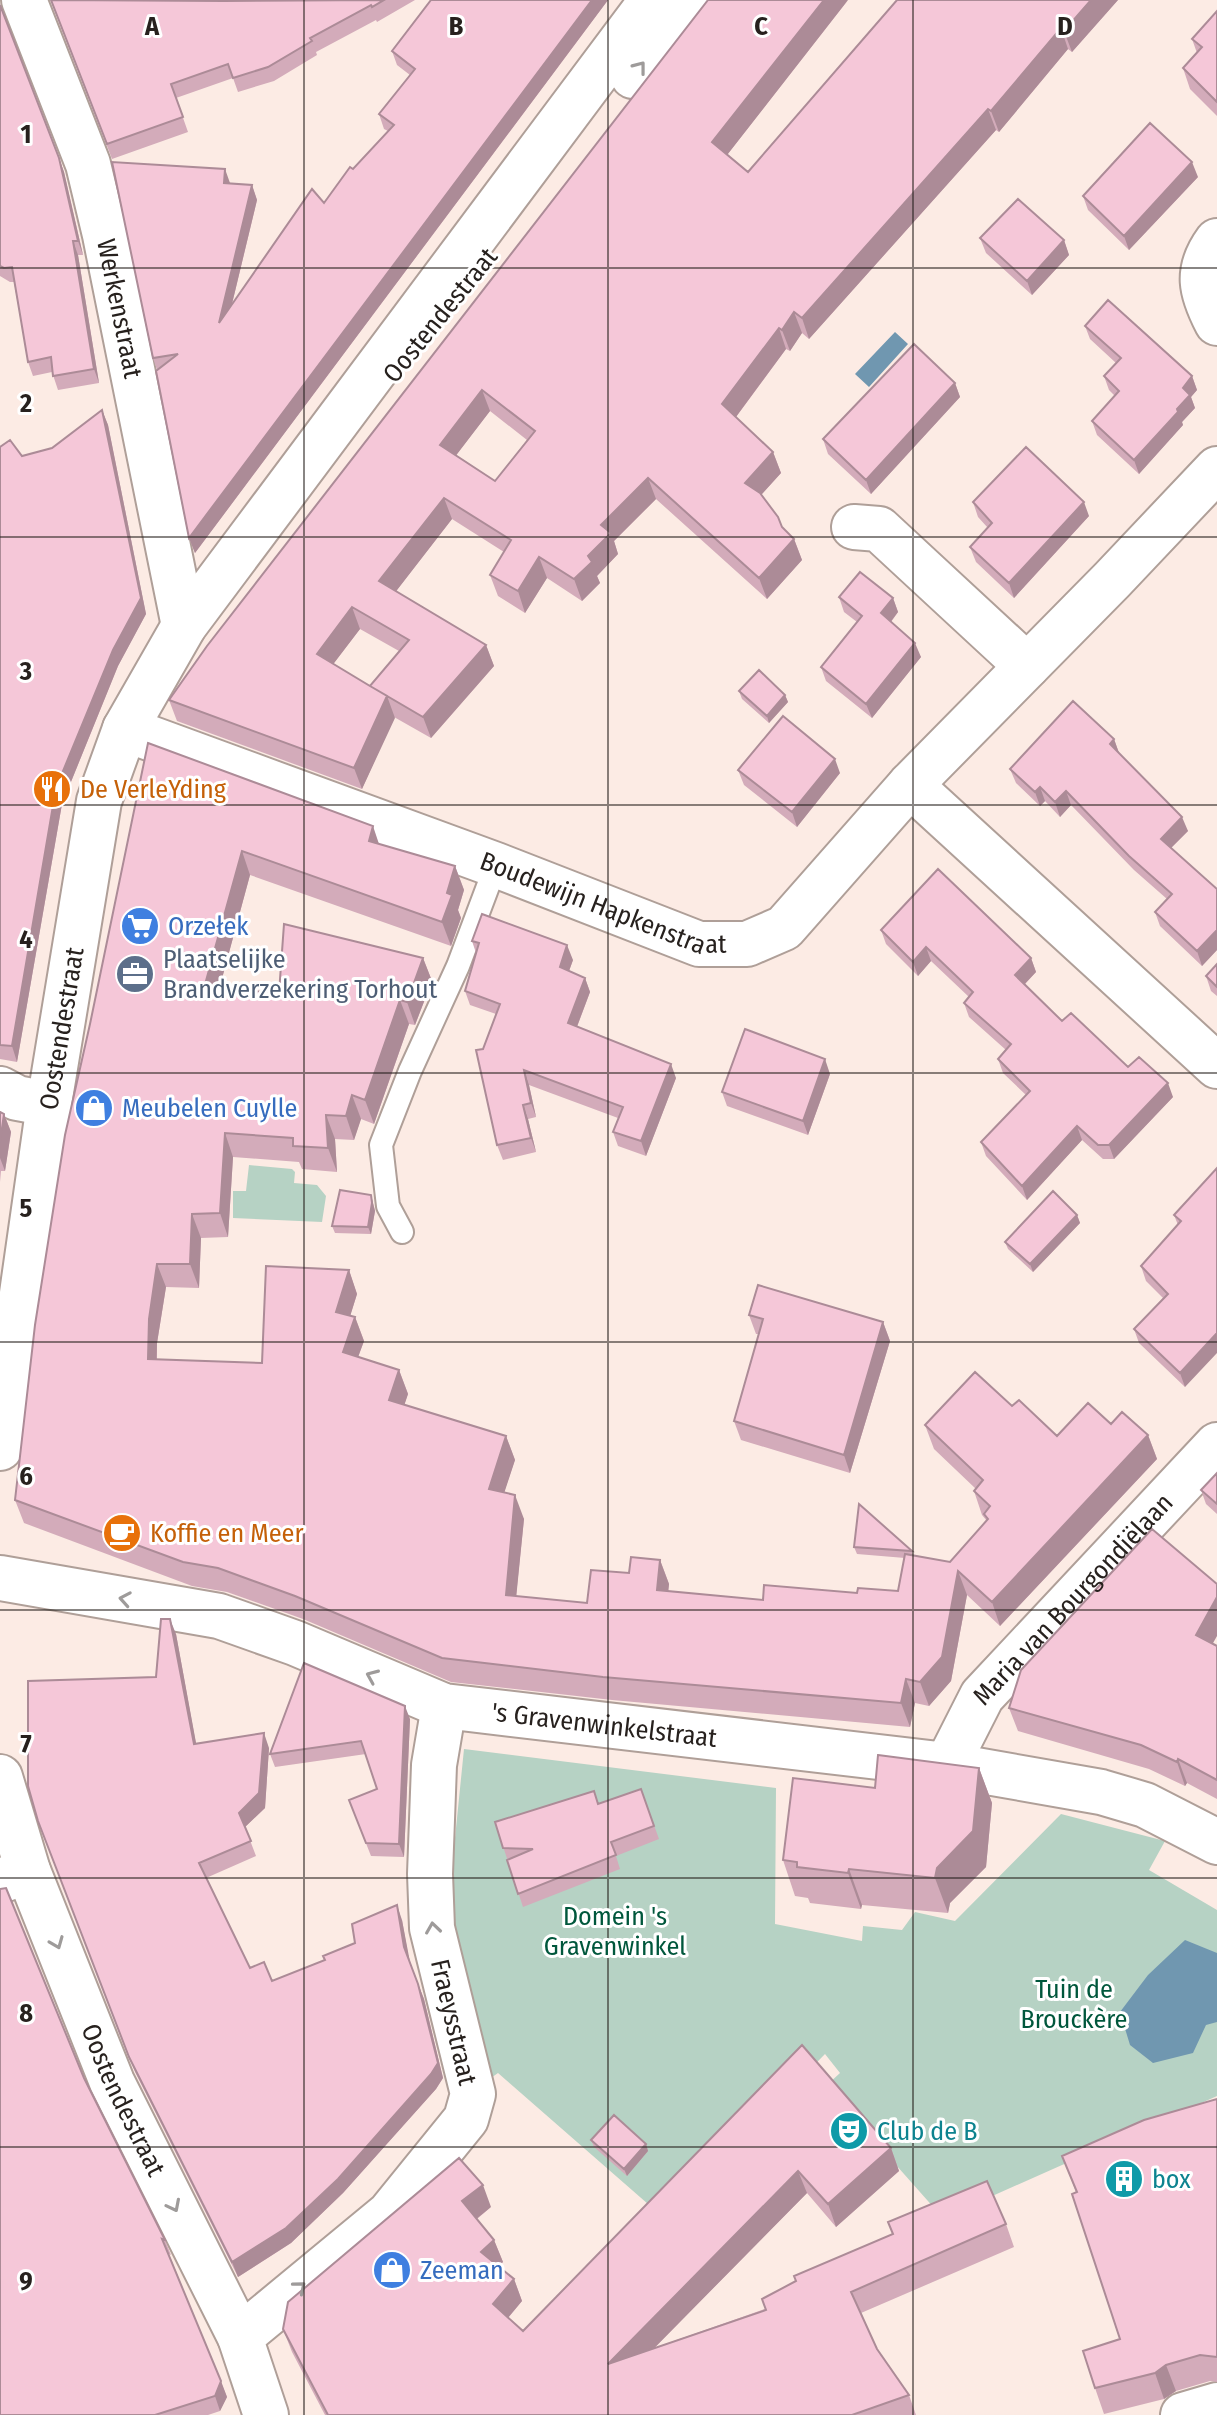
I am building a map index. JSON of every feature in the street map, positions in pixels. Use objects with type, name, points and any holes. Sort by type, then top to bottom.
[{"type":"street","name":"Werkenstraat","points":[[24,0],[88,164],[184,626]]},
{"type":"street","name":"Oostendestraat","points":[[0,1448],[49,1104],[99,801],[125,729],[184,626],[652,0]]},
{"type":"street","name":"Oostendestraat","points":[[184,626],[575,151],[692,0]]},
{"type":"street","points":[[1217,241],[1203,272],[1203,296],[1217,323]]},
{"type":"street","name":"Boudewijn Hapkenstraat","points":[[125,729],[496,865],[699,944],[747,944],[784,928],[910,785],[1217,469]]},
{"type":"street","points":[[854,527],[879,529],[1027,666]]},
{"type":"street","points":[[910,785],[1217,1066]]},
{"type":"street","points":[[0,1089],[17,1098],[49,1104]]},
{"type":"street","name":"Maria van Bourgondiëlaan","points":[[947,1765],[982,1696],[1217,1445]]},
{"type":"street","name":"'s Gravenwinkelstraat","points":[[0,1578],[219,1616],[295,1643],[444,1706],[947,1765],[1101,1792],[1145,1805],[1217,1842]]},
{"type":"street","name":"Fraeysstraat","points":[[240,2337],[389,2214],[466,2119],[473,2094],[432,1928],[430,1874],[434,1765],[444,1706]]},
{"type":"street","name":"Oostendestraat","points":[[0,1777],[14,1876],[112,2082],[240,2337],[266,2415]]},
{"type":"street","points":[[1183,2415],[1217,2405]]},
{"type":"lane","points":[[402,1232],[388,1206],[381,1145],[410,1071],[458,966],[496,865]]},
{"type":"green space","points":[[249,1165],[292,1169],[295,1172],[294,1183],[317,1185],[326,1196],[322,1222],[233,1218],[233,1191],[246,1191]]},
{"type":"green space","points":[[464,1749],[776,1788],[775,1924],[862,1941],[863,1926],[902,1930],[915,1912],[955,1921],[1061,1814],[1165,1841],[1149,1870],[1217,1910],[1217,2096],[943,2218],[826,2086],[840,2073],[825,2054],[664,2218],[498,2073],[481,2085],[447,1917]]},
{"type":"water","points":[[895,332],[908,344],[869,387],[855,374]]},
{"type":"water","points":[[1185,1940],[1217,1953],[1217,2022],[1206,2025],[1193,2053],[1153,2063],[1130,2045],[1120,2012],[1148,1975]]},
{"type":"building","points":[[51,0],[384,0],[310,38],[312,41],[268,67],[233,78],[228,64],[171,84],[183,117],[107,144]]},
{"type":"building","points":[[431,0],[592,0],[189,538],[156,371],[178,354],[153,358],[112,162],[225,169],[224,183],[252,185],[219,323],[312,189],[324,203],[350,167],[353,169],[394,125],[379,114],[415,69],[392,51]]},
{"type":"building","points":[[708,0],[824,0],[712,142],[748,172],[897,0],[1091,0],[1064,31],[1061,28],[991,111],[988,109],[802,318],[794,312],[782,330],[779,328],[722,404],[773,452],[745,483],[760,493],[782,527],[794,539],[759,578],[648,478],[601,525],[611,533],[588,556],[592,562],[574,579],[539,557],[518,591],[490,575],[511,540],[444,498],[379,581],[486,645],[423,717],[370,686],[387,696],[354,768],[169,700],[207,646]],"holes":[[[482,390],[535,431],[495,481],[440,445]],[[352,607],[409,640],[370,686],[317,654]]]},
{"type":"building","points":[[0,5],[59,158],[78,241],[73,241],[94,369],[53,376],[51,357],[28,362],[12,267],[0,266]]},
{"type":"building","points":[[1217,11],[1217,102],[1183,68],[1202,47],[1192,39]]},
{"type":"building","points":[[1150,123],[1192,162],[1124,236],[1083,196]]},
{"type":"building","points":[[1018,199],[1064,240],[1027,281],[980,238]]},
{"type":"building","points":[[1108,300],[1192,376],[1183,388],[1190,395],[1134,460],[1092,421],[1119,391],[1104,376],[1121,358],[1085,326]]},
{"type":"building","points":[[914,344],[955,383],[866,480],[823,439]]},
{"type":"building","points":[[102,410],[141,598],[113,650],[56,788],[12,1046],[0,1045],[0,447],[10,440],[22,456],[52,448]]},
{"type":"building","points":[[1026,447],[1084,502],[1009,583],[970,547],[992,523],[973,502]]},
{"type":"building","points":[[860,572],[893,598],[881,613],[915,643],[866,704],[821,667],[862,616],[839,597]]},
{"type":"building","points":[[759,670],[785,695],[767,716],[739,691]]},
{"type":"building","points":[[1073,701],[1114,739],[1110,744],[1182,817],[1161,839],[1217,889],[1217,930],[1197,951],[1155,912],[1172,894],[1129,856],[1066,791],[1055,802],[1040,787],[1035,792],[1010,769]]},
{"type":"building","points":[[783,716],[835,759],[792,812],[738,770]]},
{"type":"building","points":[[148,743],[373,826],[369,841],[455,866],[447,893],[452,895],[442,922],[242,851],[204,988],[279,993],[284,924],[423,958],[407,1002],[400,1000],[365,1100],[352,1095],[346,1116],[326,1115],[328,1148],[293,1146],[293,1138],[225,1133],[220,1213],[192,1214],[190,1264],[157,1264],[149,1319],[148,1359],[262,1363],[266,1266],[349,1270],[336,1312],[355,1317],[343,1352],[399,1370],[389,1400],[506,1436],[489,1489],[515,1495],[506,1595],[587,1603],[591,1570],[629,1573],[631,1557],[660,1560],[657,1590],[763,1600],[764,1585],[857,1593],[858,1588],[898,1591],[905,1554],[950,1562],[988,1519],[984,1514],[990,1506],[974,1491],[983,1480],[925,1425],[975,1372],[1012,1406],[1019,1400],[1057,1436],[1088,1403],[1111,1424],[1122,1412],[1148,1435],[992,1602],[958,1571],[942,1657],[920,1682],[906,1679],[901,1703],[603,1677],[442,1658],[295,1596],[218,1568],[183,1562],[15,1500],[35,1325],[65,1135]]},
{"type":"building","points":[[938,869],[1031,958],[1015,975],[1062,1021],[1071,1013],[1128,1067],[1139,1057],[1168,1083],[1109,1145],[1098,1145],[1077,1126],[1022,1186],[981,1142],[1030,1091],[998,1059],[1011,1044],[964,1003],[973,992],[926,947],[913,962],[881,930]]},
{"type":"building","points":[[482,914],[567,945],[560,967],[585,978],[568,1023],[671,1064],[641,1141],[613,1132],[623,1107],[524,1070],[531,1103],[523,1105],[531,1138],[497,1145],[476,1050],[483,1049],[500,1004],[465,991],[479,943],[472,941]]},
{"type":"building","points":[[1217,964],[1217,987],[1206,976]]},
{"type":"building","points":[[745,1029],[825,1059],[803,1121],[722,1092]]},
{"type":"building","points":[[0,1112],[4,1114],[0,1142]]},
{"type":"building","points":[[1217,1168],[1217,1333],[1180,1373],[1134,1329],[1168,1294],[1141,1266],[1181,1221],[1174,1215]]},
{"type":"building","points":[[340,1190],[371,1195],[368,1227],[332,1226]]},
{"type":"building","points":[[1053,1191],[1077,1215],[1030,1264],[1005,1242]]},
{"type":"building","points":[[758,1285],[883,1322],[844,1455],[734,1421],[763,1319],[749,1315]]},
{"type":"building","points":[[1217,1473],[1217,1504],[1201,1490]]},
{"type":"building","points":[[859,1504],[912,1551],[854,1547]]},
{"type":"building","points":[[1152,1529],[1217,1584],[1217,1597],[1196,1635],[1217,1646],[1217,1780],[1178,1759],[1177,1762],[1141,1745],[1009,1708],[1021,1670]]},
{"type":"building","points":[[161,1619],[170,1619],[194,1744],[264,1733],[259,1793],[239,1813],[251,1841],[199,1863],[250,1968],[264,1962],[272,1981],[325,1960],[323,1956],[355,1943],[352,1924],[397,1905],[404,1947],[418,1984],[438,2063],[338,2179],[286,2228],[232,2262],[129,2057],[38,1821],[28,1786],[28,1681],[156,1677]]},
{"type":"building","points":[[304,1663],[405,1706],[399,1844],[366,1843],[349,1800],[377,1789],[361,1741],[270,1754]]},
{"type":"building","points":[[878,1755],[979,1768],[973,1831],[937,1868],[935,1878],[797,1867],[797,1862],[783,1860],[793,1778],[875,1788]]},
{"type":"building","points":[[641,1789],[654,1826],[611,1842],[616,1855],[518,1894],[507,1860],[533,1849],[503,1848],[495,1822],[594,1791],[598,1804]]},
{"type":"building","points":[[6,1888],[84,2078],[165,2240],[162,2239],[221,2381],[215,2396],[155,2415],[0,2415],[0,1889]]},
{"type":"building","points":[[802,2045],[891,2148],[828,2204],[798,2171],[608,2364],[766,2310],[762,2299],[796,2281],[794,2276],[893,2234],[888,2222],[987,2181],[1006,2224],[851,2292],[877,2349],[909,2395],[852,2415],[328,2415],[283,2329],[288,2302],[459,2158],[483,2185],[462,2201],[494,2240],[481,2252],[514,2279],[493,2304],[523,2331]]},
{"type":"building","points":[[1217,2099],[1217,2357],[1200,2355],[1166,2365],[1155,2373],[1095,2388],[1083,2351],[1120,2339],[1072,2194],[1077,2192],[1062,2156],[1144,2120]]},
{"type":"building","points":[[614,2115],[646,2144],[624,2169],[591,2140]]},
{"type":"place","name":"De VerleYding","points":[[52,789]]},
{"type":"place","name":"Orzełek","points":[[140,926]]},
{"type":"place","name":"Plaatselijke Brandverzekering Torhout","points":[[135,974]]},
{"type":"place","name":"Meubelen Cuylle","points":[[94,1108]]},
{"type":"place","name":"Koffie en Meer","points":[[122,1533]]},
{"type":"place","name":"Club de B","points":[[849,2131]]},
{"type":"place","name":"box","points":[[1124,2179]]},
{"type":"place","name":"Zeeman","points":[[392,2270]]},
{"type":"park label","name":"Domein 's Gravenwinkel","points":[[615,1931]]},
{"type":"park label","name":"Tuin de Brouckère","points":[[1074,2004]]}]
